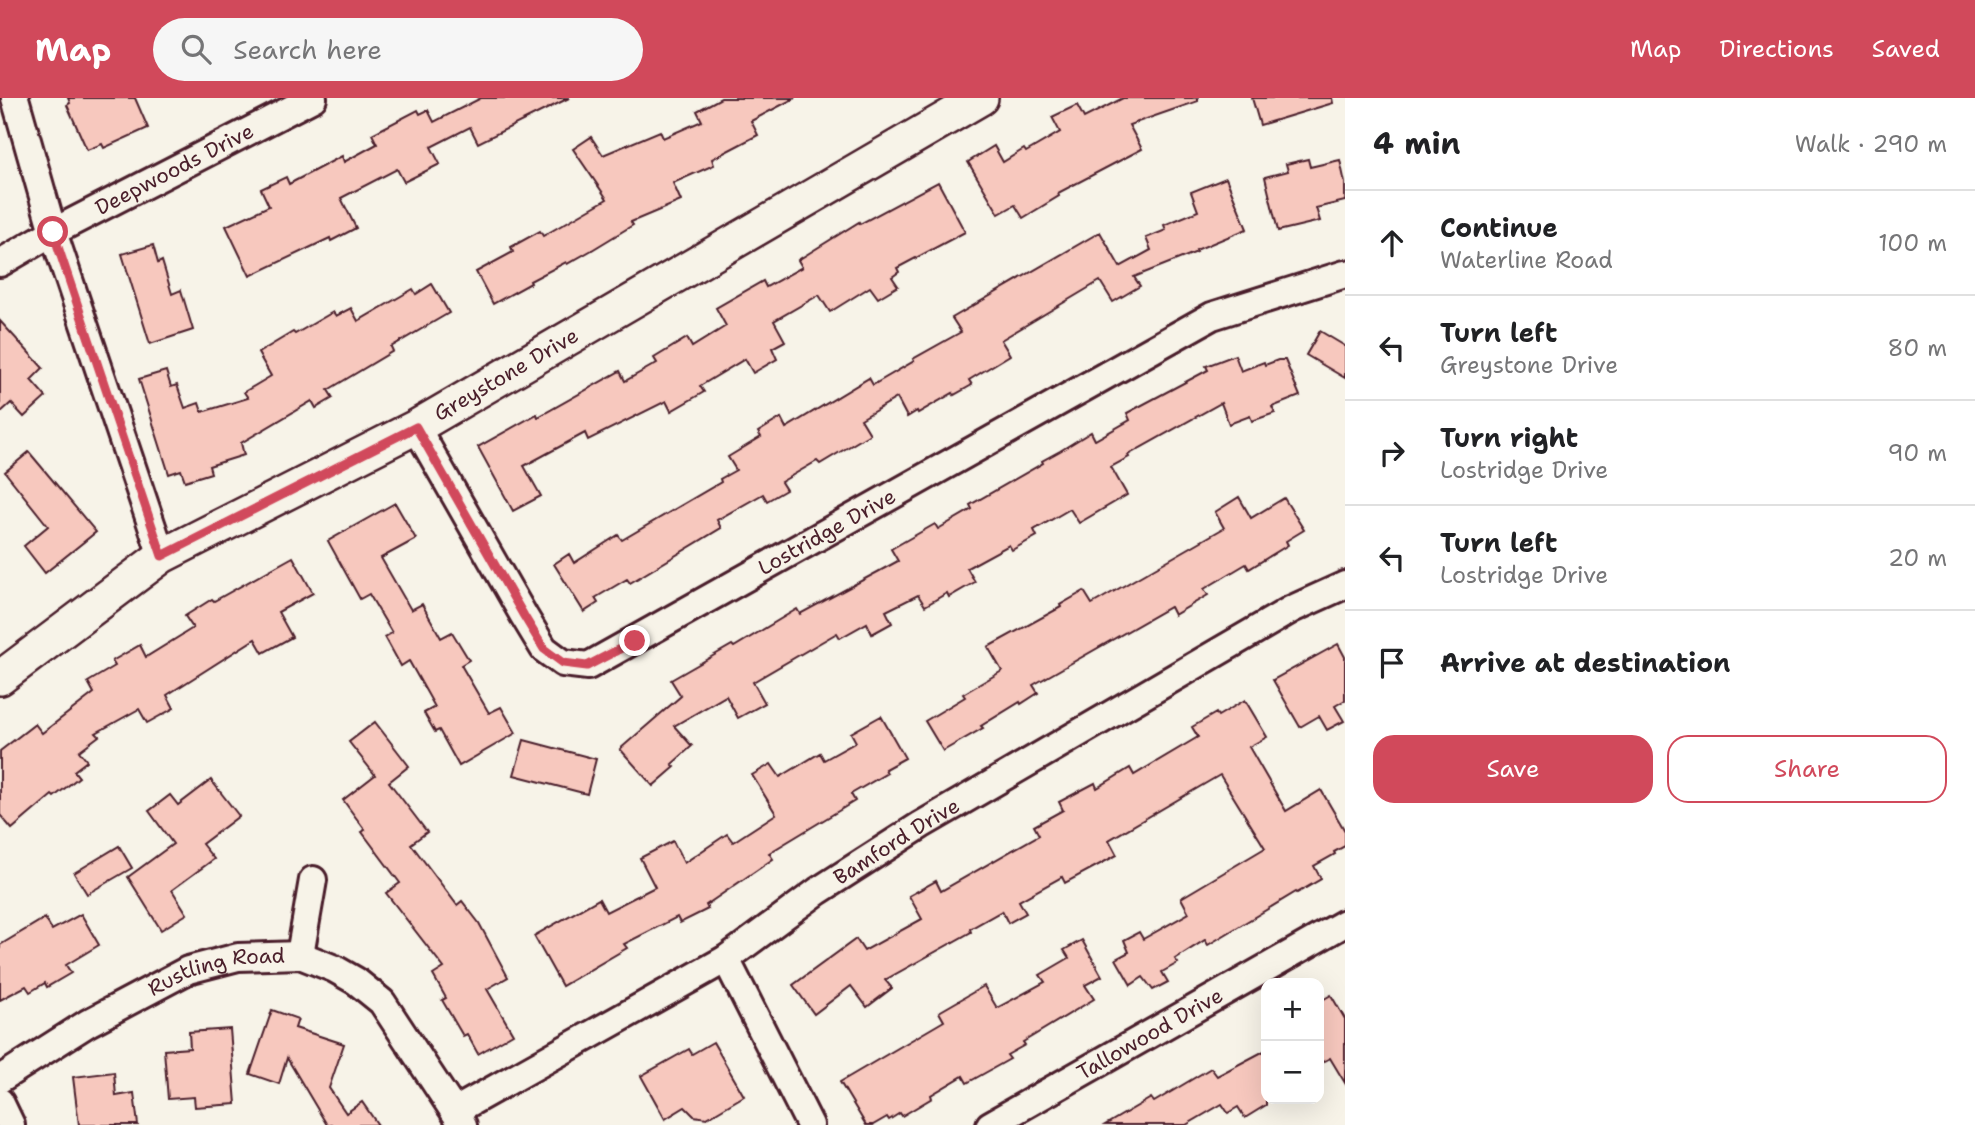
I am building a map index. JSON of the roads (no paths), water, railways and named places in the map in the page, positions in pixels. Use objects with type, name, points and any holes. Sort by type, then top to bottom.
[{"type":"street","points":[[15,98],[53,232],[162,556]]},
{"type":"street","name":"Deepwoods Drive","points":[[0,263],[53,232],[313,98]]},
{"type":"street","name":"Greystone Drive","points":[[0,678],[162,556],[416,427],[981,98]]},
{"type":"street","name":"Lostridge Drive","points":[[416,427],[544,649],[563,663],[587,666],[1212,316],[1345,274]]},
{"type":"street","name":"Bamford Drive","points":[[459,1118],[726,959],[818,891],[921,825],[1292,609],[1345,585]]},
{"type":"street","points":[[300,955],[313,880]]},
{"type":"street","name":"Tallowood Drive","points":[[990,1125],[1345,923]]},
{"type":"street","name":"Rustling Road","points":[[0,1079],[88,1023],[188,970],[238,957],[300,955],[356,981],[382,1002],[459,1118]]},
{"type":"street","points":[[726,959],[810,1125]]},
{"type":"street","points":[[0,1101],[11,1125]]}]
